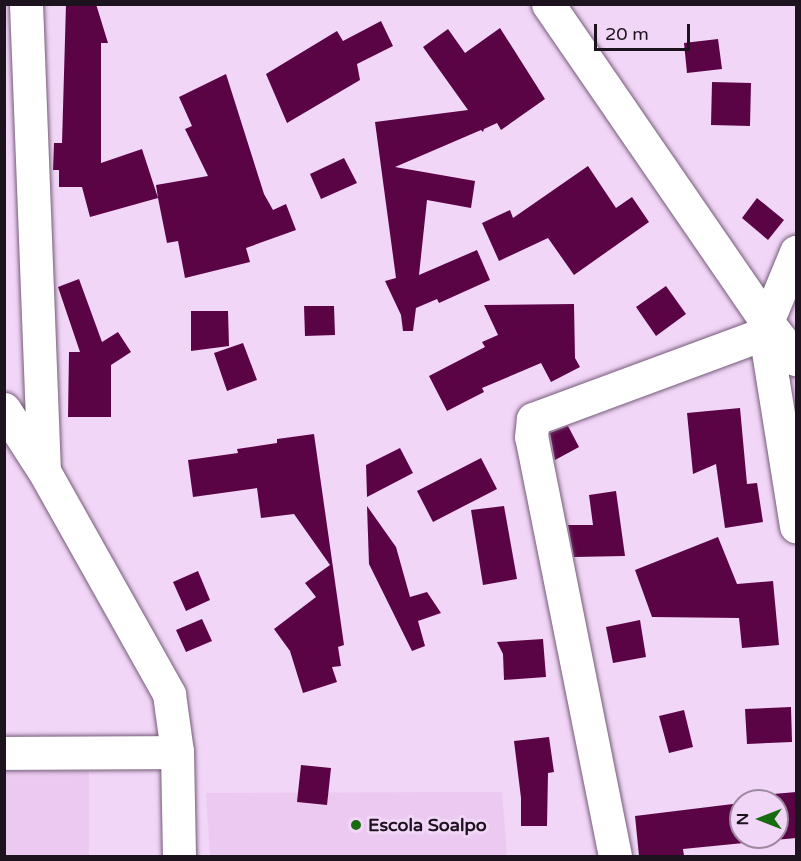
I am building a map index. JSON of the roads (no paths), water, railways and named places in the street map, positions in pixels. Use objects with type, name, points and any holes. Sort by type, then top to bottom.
[{"type":"street","points":[[26,4],[44,471]]},
{"type":"street","points":[[548,4],[765,323],[796,359]]},
{"type":"street","points":[[796,252],[765,323],[796,526]]},
{"type":"street","points":[[615,856],[531,437],[533,420],[765,323]]},
{"type":"street","points":[[4,410],[44,471],[169,694],[177,752],[178,856]]},
{"type":"street","points":[[4,753],[177,752]]},
{"type":"place","name":"Escola Soalpo","points":[[356,825]]}]
